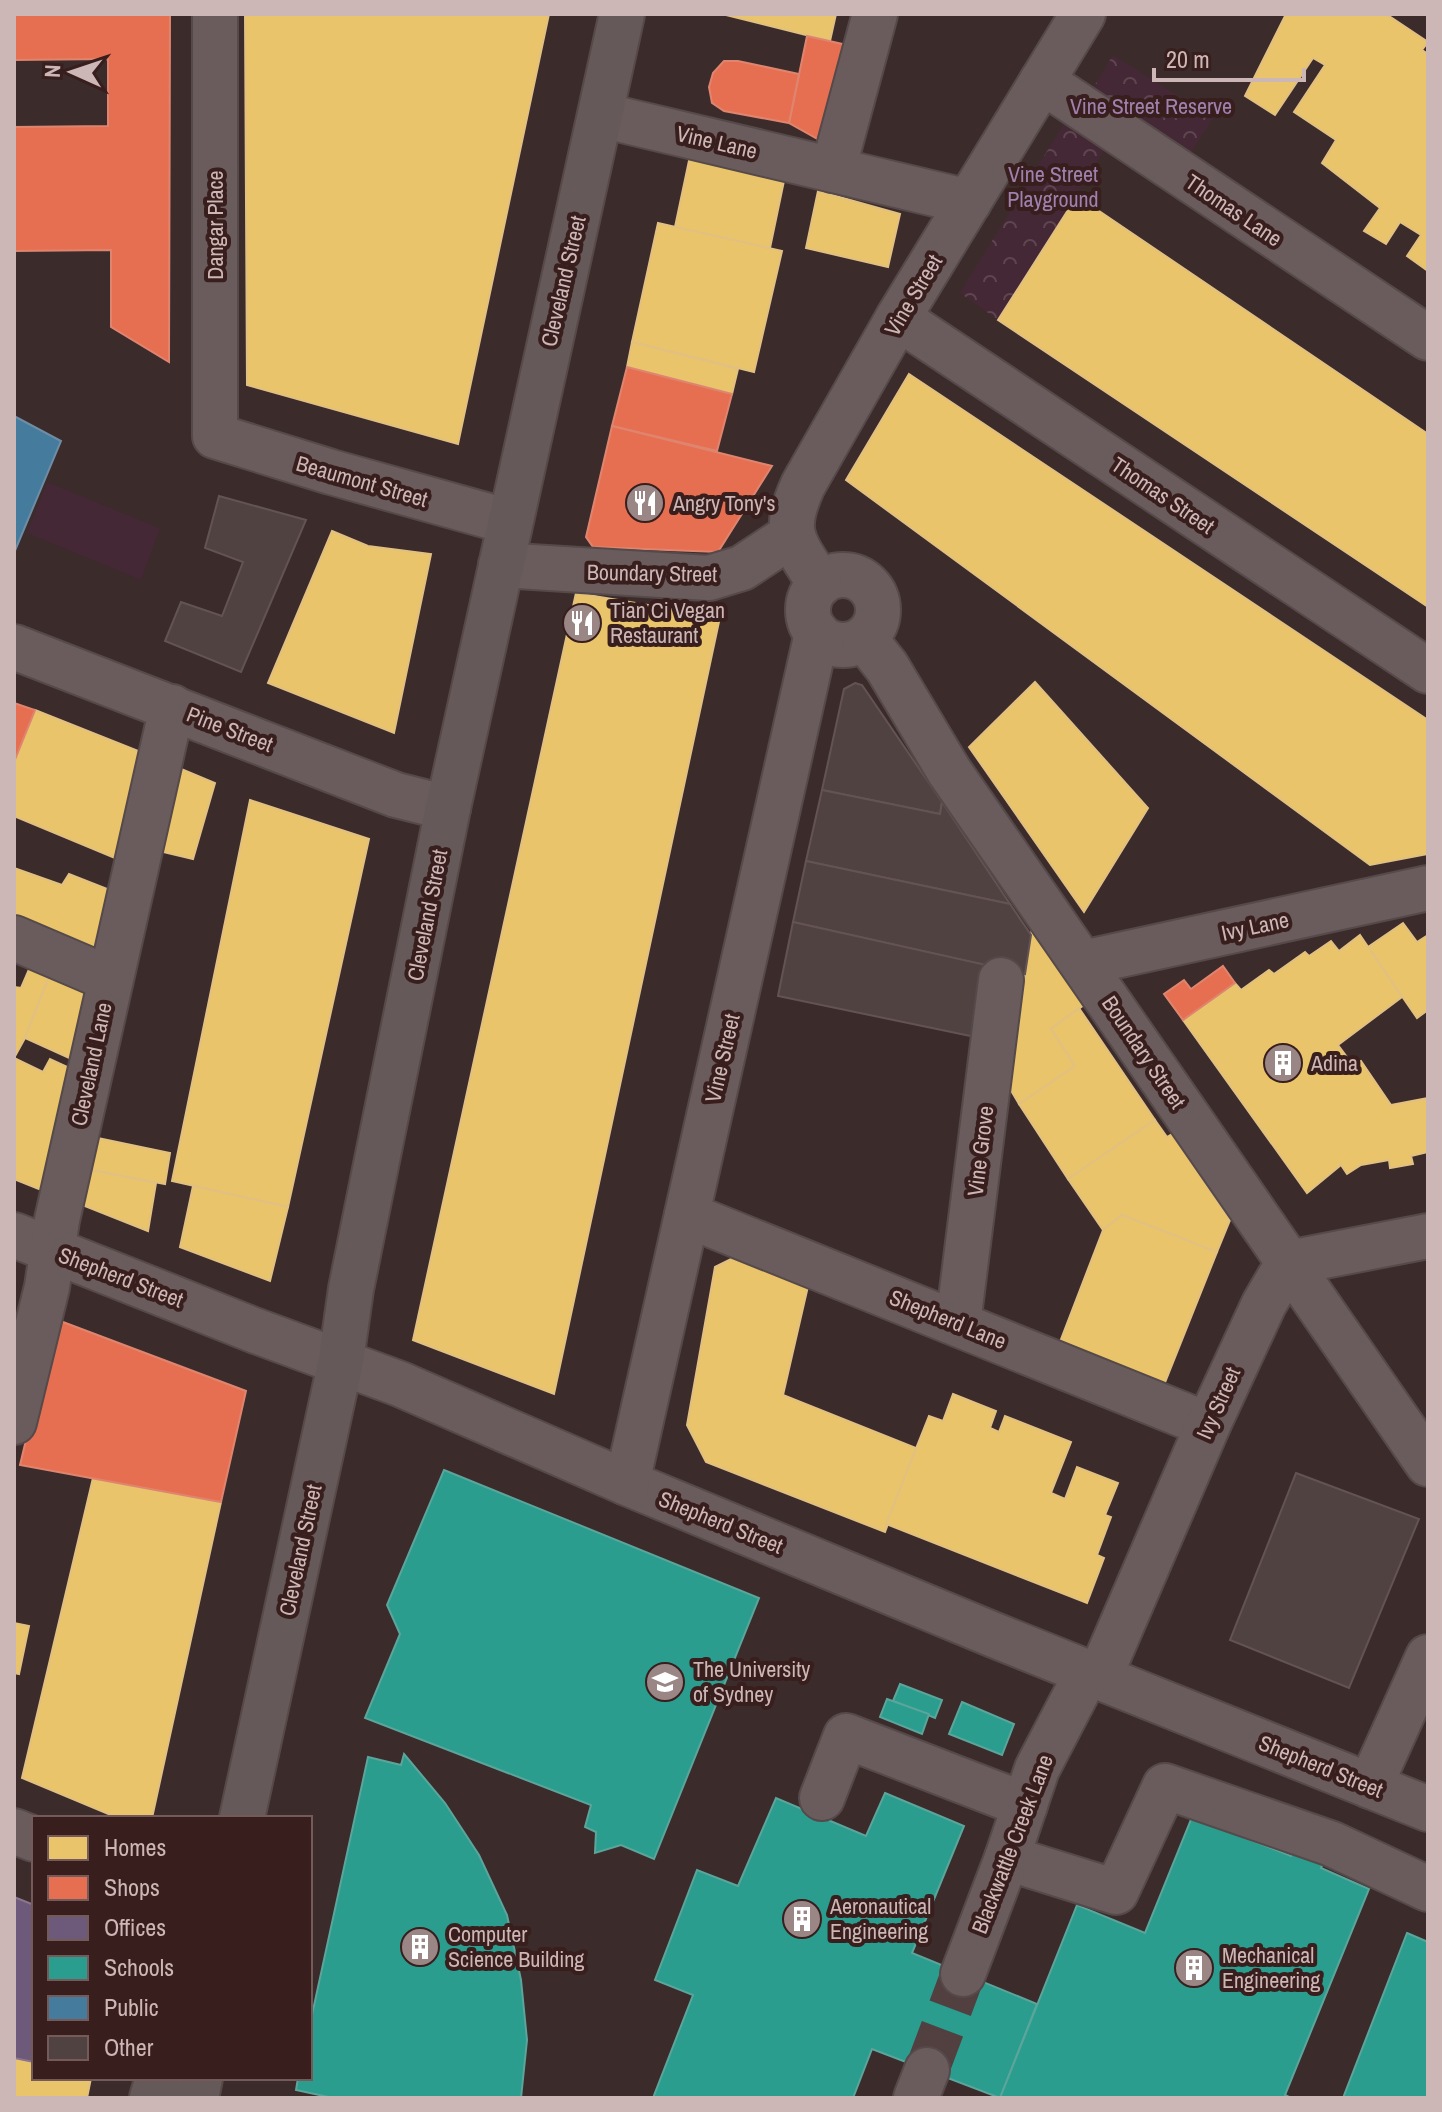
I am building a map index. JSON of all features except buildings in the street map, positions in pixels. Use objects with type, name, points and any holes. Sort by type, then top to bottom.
[{"type":"main road","name":"Cleveland Street","points":[[242,1816],[341,1360],[351,1289],[448,808],[622,14]]},
{"type":"street","name":"Dangar Place","points":[[215,14],[215,436]]},
{"type":"street","points":[[833,170],[875,14]]},
{"type":"street","name":"Vine Street","points":[[792,535],[793,507],[803,485],[898,318],[1083,14]]},
{"type":"street","name":"Thomas Lane","points":[[1042,81],[1428,338]]},
{"type":"street","name":"Vine Lane","points":[[601,115],[969,202]]},
{"type":"street","name":"Thomas Street","points":[[898,318],[1428,671]]},
{"type":"street","name":"Beaumont Street","points":[[215,436],[510,522]]},
{"type":"street","points":[[792,535],[820,584]]},
{"type":"street","name":"Boundary Street","points":[[501,565],[718,577],[742,568],[792,535]]},
{"type":"street","points":[[835,577],[852,577],[867,585],[876,600],[877,616],[875,625],[864,638],[841,645],[825,641],[817,633],[809,618],[809,609],[820,584],[835,577]]},
{"type":"street","name":"Vine Street","points":[[627,1483],[817,633]]},
{"type":"street","name":"Boundary Street","points":[[864,638],[887,667],[949,771],[1428,1464]]},
{"type":"street","name":"Pine Street","points":[[14,647],[396,795],[448,808]]},
{"type":"street","name":"Cleveland Lane","points":[[14,1422],[47,1287],[33,1243],[110,979],[172,707]]},
{"type":"street","name":"Ivy Lane","points":[[1083,963],[1428,888]]},
{"type":"street","points":[[14,938],[110,979]]},
{"type":"street","name":"Vine Grove","points":[[958,1323],[1001,980]]},
{"type":"street","name":"Shepherd Lane","points":[[687,1215],[1208,1425]]},
{"type":"street","points":[[1288,1263],[1428,1236]]},
{"type":"street","name":"Shepherd Street","points":[[33,1243],[256,1331],[341,1360],[627,1483],[1093,1676],[1428,1809]]},
{"type":"street","name":"Ivy Street","points":[[1093,1676],[1264,1304],[1288,1263]]},
{"type":"street","points":[[1370,1786],[1428,1657]]},
{"type":"street","name":"Blackwattle Creek Lane","points":[[963,1974],[1031,1787],[1093,1676]]},
{"type":"street","points":[[822,1798],[846,1736],[1031,1787]]},
{"type":"street","points":[[1007,1858],[1116,1892],[1165,1786],[1332,1844],[1428,1889]]},
{"type":"green space","name":"Vine Street Reserve","points":[[1113,55],[1213,118],[1189,156],[1090,93]]},
{"type":"green space","name":"Vine Street Playground","points":[[1068,117],[1109,142],[998,320],[960,293]]},
{"type":"green space","points":[[47,482],[160,528],[141,580],[27,533]]},
{"type":"tunnel","points":[[927,2070],[963,1974]]},
{"type":"place","name":"Angry Tony's","points":[[645,503]]},
{"type":"place","name":"Tian Ci Vegan Restaurant","points":[[582,623]]},
{"type":"place","name":"Adina","points":[[1283,1063]]},
{"type":"place","name":"The University of Sydney","points":[[665,1682]]},
{"type":"place","name":"Aeronautical Engineering","points":[[802,1919]]},
{"type":"place","name":"Computer Science Building","points":[[420,1947]]},
{"type":"place","name":"Mechanical Engineering","points":[[1194,1968]]}]
